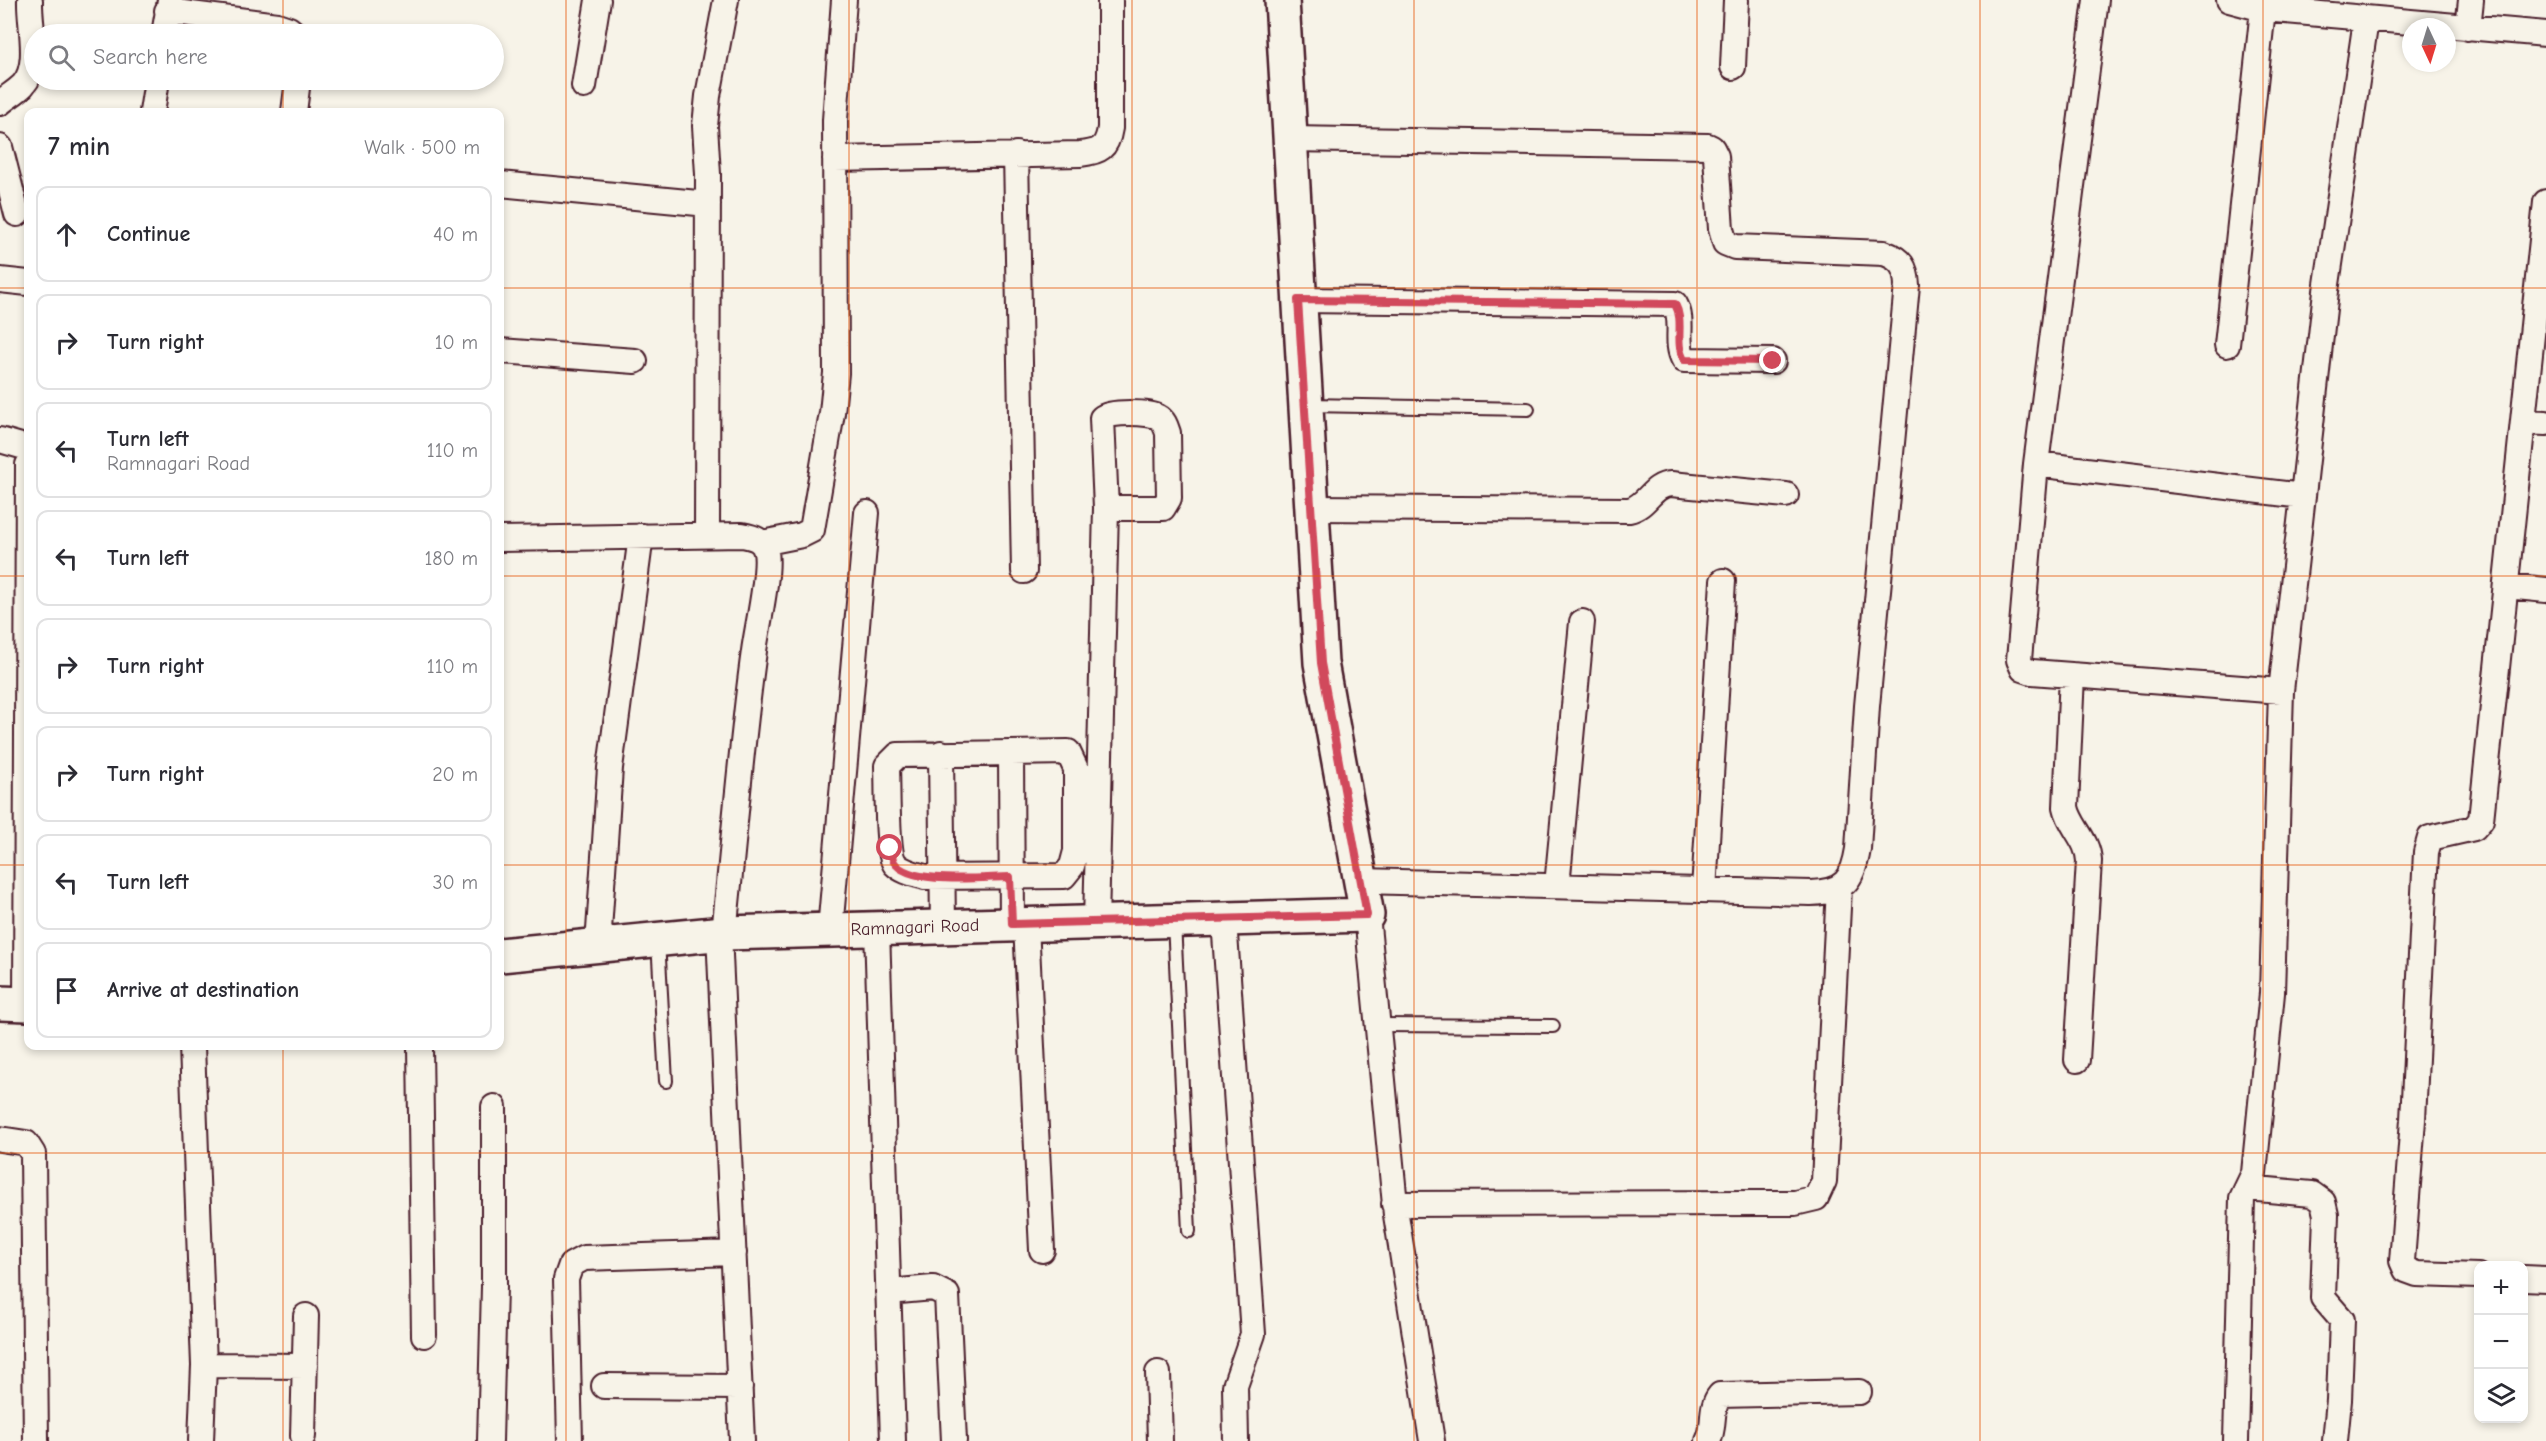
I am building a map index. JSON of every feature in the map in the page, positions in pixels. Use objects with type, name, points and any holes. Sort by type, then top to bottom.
[{"type":"street","points":[[30,0],[31,24]]},
{"type":"street","points":[[584,86],[598,0]]},
{"type":"street","points":[[707,535],[708,204],[705,126],[714,56],[726,0]]},
{"type":"street","points":[[762,543],[808,533],[814,524],[832,413],[836,373],[835,120],[844,0]]},
{"type":"street","points":[[835,159],[1094,153],[1106,145],[1110,128],[1110,0]]},
{"type":"street","points":[[1282,0],[1304,405],[1321,663],[1367,915],[1394,1204],[1432,1441]]},
{"type":"street","points":[[1733,67],[1736,0]]},
{"type":"street","points":[[2096,0],[2036,465],[2019,660],[2023,669],[2027,671],[2281,691]]},
{"type":"street","points":[[2229,0],[2263,9],[2304,7],[2366,20],[2546,34]]},
{"type":"street","points":[[2468,28],[2471,0]]},
{"type":"street","points":[[165,24],[168,5],[272,24]]},
{"type":"street","points":[[2227,345],[2263,9]]},
{"type":"street","points":[[2236,1441],[2242,1198],[2254,1173],[2272,993],[2281,691],[2326,291],[2366,20]]},
{"type":"street","points":[[0,103],[24,84]]},
{"type":"street","points":[[153,108],[155,90]]},
{"type":"street","points":[[294,108],[297,90]]},
{"type":"street","points":[[1290,139],[1708,146],[1712,148],[1716,156],[1721,230],[1725,243],[1735,247],[1884,253],[1895,257],[1902,263],[1907,273],[1908,285],[1867,706],[1858,849],[1856,866],[1849,879],[1839,888],[1811,893],[1361,881]]},
{"type":"street","points":[[0,147],[15,217]]},
{"type":"street","points":[[1016,154],[1024,572]]},
{"type":"street","points":[[504,184],[708,204]]},
{"type":"street","points":[[2474,1276],[2417,1274],[2406,1270],[2402,1261],[2413,1120],[2426,846],[2430,838],[2434,836],[2474,828],[2481,820],[2507,586],[2534,422],[2546,202]]},
{"type":"street","points":[[0,280],[24,283]]},
{"type":"street","points":[[1298,300],[1675,304],[1680,314],[1679,350],[1684,360],[1773,361]]},
{"type":"street","points":[[504,351],[635,361]]},
{"type":"street","points":[[0,440],[24,447]]},
{"type":"street","points":[[2036,465],[2303,496]]},
{"type":"street","points":[[1311,508],[1629,510],[1642,506],[1658,486],[1671,484],[1786,495]]},
{"type":"street","points":[[1096,923],[1106,508]]},
{"type":"street","points":[[830,930],[867,513]]},
{"type":"street","points":[[504,539],[742,535],[755,538],[762,543],[765,549],[766,566],[753,653],[721,933],[742,1441]]},
{"type":"street","points":[[598,945],[610,768],[641,536]]},
{"type":"street","points":[[1704,890],[1723,581]]},
{"type":"street","points":[[2507,586],[2546,590]]},
{"type":"street","points":[[1557,886],[1582,622]]},
{"type":"street","points":[[2072,675],[2066,807],[2071,822],[2085,842],[2089,861],[2077,1060]]},
{"type":"street","points":[[18,1003],[24,680]]},
{"type":"street","points":[[1068,752],[1076,769],[1076,850],[1072,866],[1064,876],[925,877],[906,871],[894,863],[890,848],[887,766],[898,755],[1011,754],[1068,752]]},
{"type":"street","points":[[941,753],[944,927]]},
{"type":"street","points":[[1011,754],[1010,877],[1019,925],[1042,1250]]},
{"type":"street","points":[[1394,1204],[1795,1203],[1816,1198],[1824,1181],[1839,888]]},
{"type":"street","name":"Ramnagari Road","points":[[504,955],[721,933],[1367,915]]},
{"type":"street","points":[[1224,920],[1253,1334],[1235,1386],[1236,1441]]},
{"type":"street","points":[[877,929],[892,1441]]},
{"type":"street","points":[[192,1050],[204,1365],[201,1441]]},
{"type":"street","points":[[420,1050],[424,1335]]},
{"type":"street","points":[[490,1441],[494,1287],[494,1107]]},
{"type":"street","points":[[0,1139],[26,1143],[33,1154],[36,1441]]},
{"type":"street","points":[[2247,1188],[2312,1194],[2323,1202],[2326,1215],[2323,1298],[2342,1320],[2335,1441]]},
{"type":"street","points":[[570,1441],[566,1279],[571,1264],[584,1258],[734,1253]]},
{"type":"street","points":[[2528,1278],[2546,1279]]},
{"type":"street","points":[[888,1292],[933,1288],[947,1294],[954,1441]]},
{"type":"street","points":[[303,1436],[306,1316]]},
{"type":"street","points":[[204,1365],[305,1366]]},
{"type":"street","points":[[1158,1373],[1160,1441]]},
{"type":"street","points":[[604,1386],[740,1387]]},
{"type":"street","points":[[1708,1441],[1712,1433],[1714,1404],[1720,1395],[1859,1392]]},
{"type":"lane","points":[[1304,405],[1528,409]]},
{"type":"lane","points":[[1174,921],[1189,1231]]},
{"type":"lane","points":[[658,938],[666,1081]]},
{"type":"lane","points":[[1377,1025],[1553,1026]]},
{"type":"route","points":[[890,848],[894,863],[906,871],[925,877],[1010,877],[1012,924],[1367,915],[1321,663],[1298,300],[1675,304],[1680,314],[1679,350],[1684,360],[1773,361]]}]
